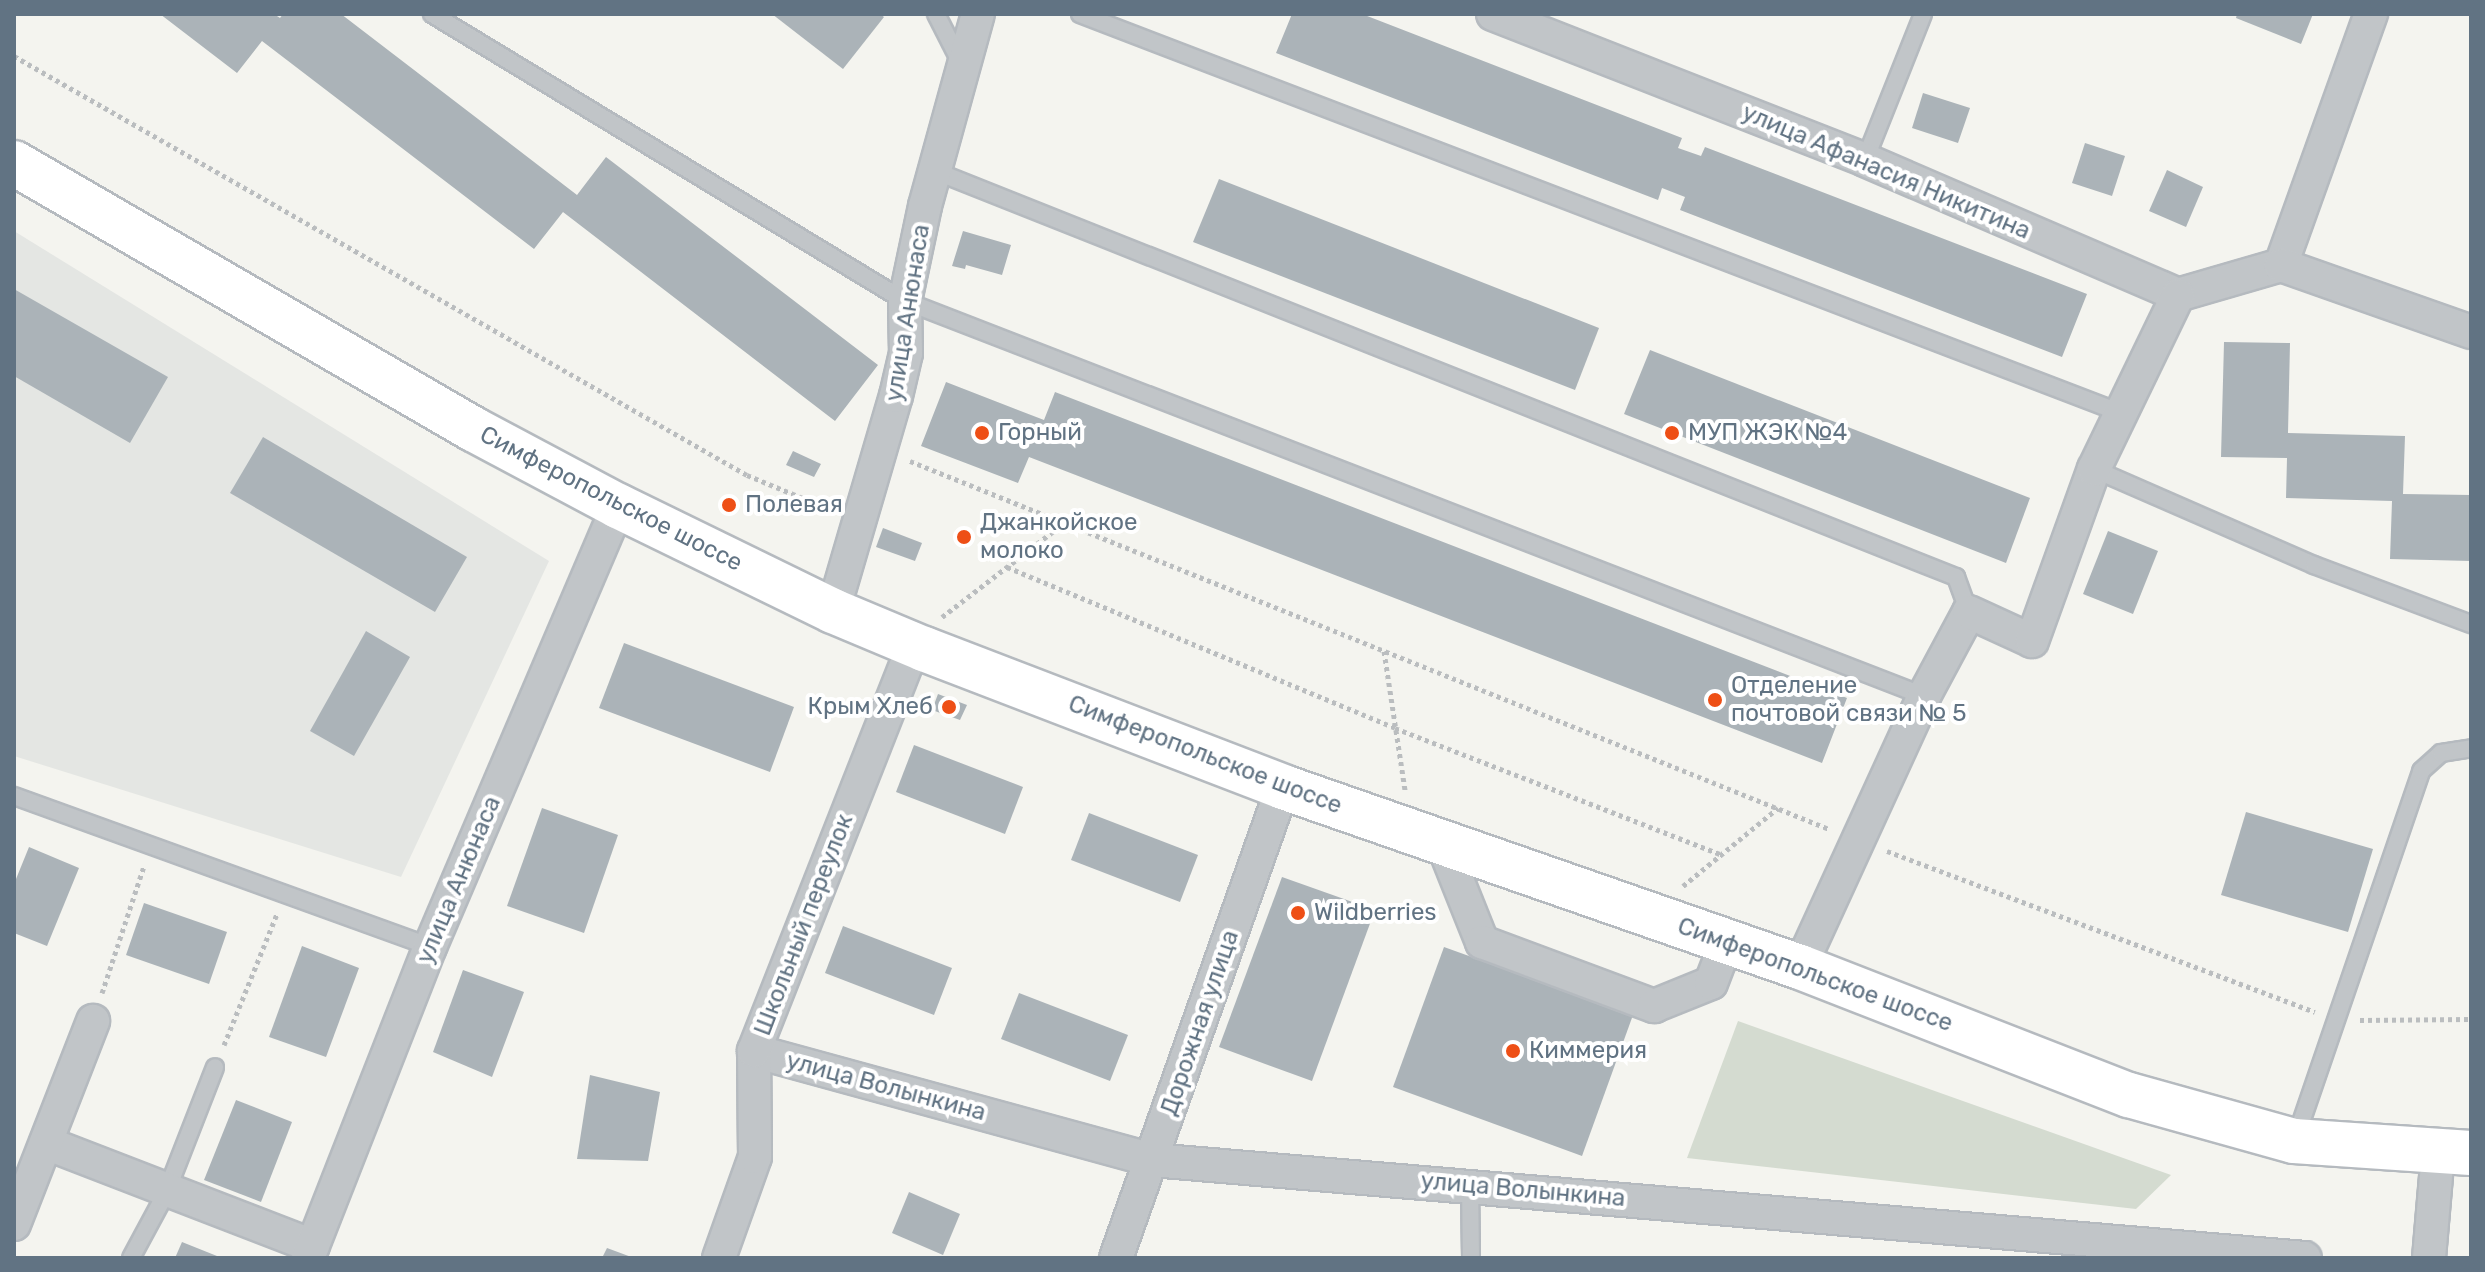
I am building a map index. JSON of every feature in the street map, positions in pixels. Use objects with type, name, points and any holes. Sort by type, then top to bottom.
[{"type":"main road","name":"Симферопольское шоссе","points":[[14,163],[473,429],[618,506],[833,611],[923,635],[1283,787],[1800,967],[2129,1095],[2294,1141],[2454,1153]]},
{"type":"street","name":"улица Анюнаса","points":[[833,611],[906,353],[905,301],[935,171],[978,14]]},
{"type":"street","name":"улица Афанасия Никитина","points":[[1493,14],[1865,160],[2178,295]]},
{"type":"street","points":[[2281,265],[2371,14]]},
{"type":"street","points":[[1800,967],[1924,696],[1969,612],[2032,641],[2094,469],[2178,295],[2281,265],[2471,332]]},
{"type":"street","name":"улица Анюнаса","points":[[310,1252],[430,947],[618,506]]},
{"type":"street","name":"Школьный переулок","points":[[719,1258],[755,1157],[754,1051],[923,635]]},
{"type":"street","name":"Дорожная улица","points":[[1116,1258],[1283,787]]},
{"type":"street","points":[[1442,842],[1482,942],[1654,1006],[1711,983],[1727,941]]},
{"type":"street","points":[[14,1224],[93,1021]]},
{"type":"street","name":"улица Волынкина","points":[[754,1051],[1152,1160],[2305,1258]]},
{"type":"street","points":[[46,1143],[168,1189],[310,1252]]},
{"type":"street","points":[[2429,1258],[2454,1153]]},
{"type":"lane","points":[[432,14],[905,301],[1924,696]]},
{"type":"lane","points":[[936,14],[963,67]]},
{"type":"lane","points":[[1080,14],[2121,413]]},
{"type":"lane","points":[[1865,160],[1923,14]]},
{"type":"lane","points":[[935,171],[1956,577],[1969,612]]},
{"type":"lane","points":[[2094,469],[2314,565],[2471,624]]},
{"type":"lane","points":[[2294,1141],[2421,771],[2441,753],[2471,748]]},
{"type":"lane","points":[[14,796],[430,947]]},
{"type":"lane","points":[[131,1258],[168,1189],[215,1067]]},
{"type":"lane","points":[[1470,1185],[1471,1258]]},
{"type":"path","points":[[14,56],[747,475],[858,522]]},
{"type":"path","points":[[880,450],[1858,840],[2336,1020],[2471,1019]]},
{"type":"path","points":[[923,635],[1064,523]]},
{"type":"path","points":[[1007,567],[1395,728],[1722,855]]},
{"type":"path","points":[[1384,651],[1406,798]]},
{"type":"path","points":[[1676,892],[1778,808]]},
{"type":"path","points":[[93,1021],[151,846]]},
{"type":"path","points":[[215,1067],[285,894]]},
{"type":"shaded area","points":[[14,231],[549,561],[401,877],[14,756]]},
{"type":"shaded area","points":[[1738,1021],[2171,1175],[2136,1209],[1687,1158]]},
{"type":"building","points":[[160,14],[274,14],[280,18],[283,14],[341,14],[577,195],[606,157],[878,365],[835,421],[563,212],[534,249],[262,41],[237,73]]},
{"type":"building","points":[[772,14],[880,14],[884,17],[843,69]]},
{"type":"building","points":[[1292,14],[1362,14],[1682,138],[1678,148],[1701,156],[1705,147],[2087,294],[2062,357],[1680,210],[1685,197],[1662,188],[1658,200],[1276,53]]},
{"type":"building","points":[[2237,14],[2313,14],[2301,44],[2236,18]]},
{"type":"building","points":[[1923,93],[1970,108],[1958,143],[1912,128]]},
{"type":"building","points":[[2085,143],[2125,156],[2112,196],[2072,183]]},
{"type":"building","points":[[2167,170],[2203,187],[2186,227],[2149,211]]},
{"type":"building","points":[[1219,179],[1599,328],[1575,390],[1193,242]]},
{"type":"building","points":[[963,231],[1011,245],[1002,275],[966,265],[965,269],[952,266]]},
{"type":"building","points":[[14,289],[168,377],[130,443],[14,376]]},
{"type":"building","points":[[2224,342],[2290,343],[2288,433],[2405,436],[2403,494],[2471,495],[2471,561],[2390,559],[2392,501],[2286,498],[2287,458],[2221,457]]},
{"type":"building","points":[[1650,350],[2030,498],[2006,563],[1624,414]]},
{"type":"building","points":[[946,382],[1044,420],[1055,392],[1847,698],[1822,763],[1029,457],[1018,483],[921,446]]},
{"type":"building","points":[[263,437],[467,557],[435,612],[230,493]]},
{"type":"building","points":[[793,451],[821,464],[814,477],[786,465]]},
{"type":"building","name":"Джанкойское молоко","points":[[961,527],[972,532],[966,548],[956,543]]},
{"type":"building","points":[[883,528],[922,543],[915,561],[876,547]]},
{"type":"building","points":[[2108,531],[2158,551],[2133,614],[2083,594]]},
{"type":"building","points":[[366,631],[410,657],[354,756],[310,731]]},
{"type":"building","points":[[624,643],[794,707],[770,772],[599,708]]},
{"type":"building","name":"Крым Хлеб","points":[[938,694],[967,705],[960,720],[932,710]]},
{"type":"building","points":[[914,745],[1023,787],[1005,834],[896,792]]},
{"type":"building","points":[[542,808],[618,835],[584,933],[507,906]]},
{"type":"building","points":[[2246,812],[2373,849],[2348,932],[2221,895]]},
{"type":"building","points":[[1089,813],[1198,855],[1180,902],[1071,860]]},
{"type":"building","points":[[29,847],[79,868],[47,946],[14,933],[14,884]]},
{"type":"building","points":[[1282,877],[1375,910],[1312,1081],[1219,1047]]},
{"type":"building","points":[[144,903],[227,932],[209,984],[126,955]]},
{"type":"building","points":[[843,926],[952,968],[934,1015],[825,973]]},
{"type":"building","points":[[302,946],[359,968],[326,1057],[269,1037]]},
{"type":"building","name":"Киммерия","points":[[1444,947],[1633,1015],[1582,1156],[1393,1087]]},
{"type":"building","points":[[463,970],[524,992],[492,1077],[433,1052]]},
{"type":"building","points":[[1019,993],[1128,1035],[1110,1081],[1001,1039]]},
{"type":"building","points":[[590,1075],[660,1092],[648,1161],[577,1159]]},
{"type":"building","points":[[236,1100],[292,1122],[261,1202],[204,1180]]},
{"type":"building","points":[[909,1192],[960,1214],[943,1255],[892,1233]]},
{"type":"building","points":[[182,1242],[222,1258],[175,1258]]},
{"type":"building","points":[[607,1248],[634,1258],[602,1258]]},
{"type":"place","name":"Горный","points":[[982,433]]},
{"type":"place","name":"МУП ЖЭК №4","points":[[1672,433]]},
{"type":"place","name":"Полевая","points":[[729,505]]},
{"type":"place","name":"Джанкойское молоко","points":[[964,537]]},
{"type":"place","name":"Отделение почтовой связи № 5","points":[[1715,700]]},
{"type":"place","name":"Крым Хлеб","points":[[949,707]]},
{"type":"place","name":"Wildberries","points":[[1298,913]]},
{"type":"place","name":"Киммерия","points":[[1513,1051]]}]
